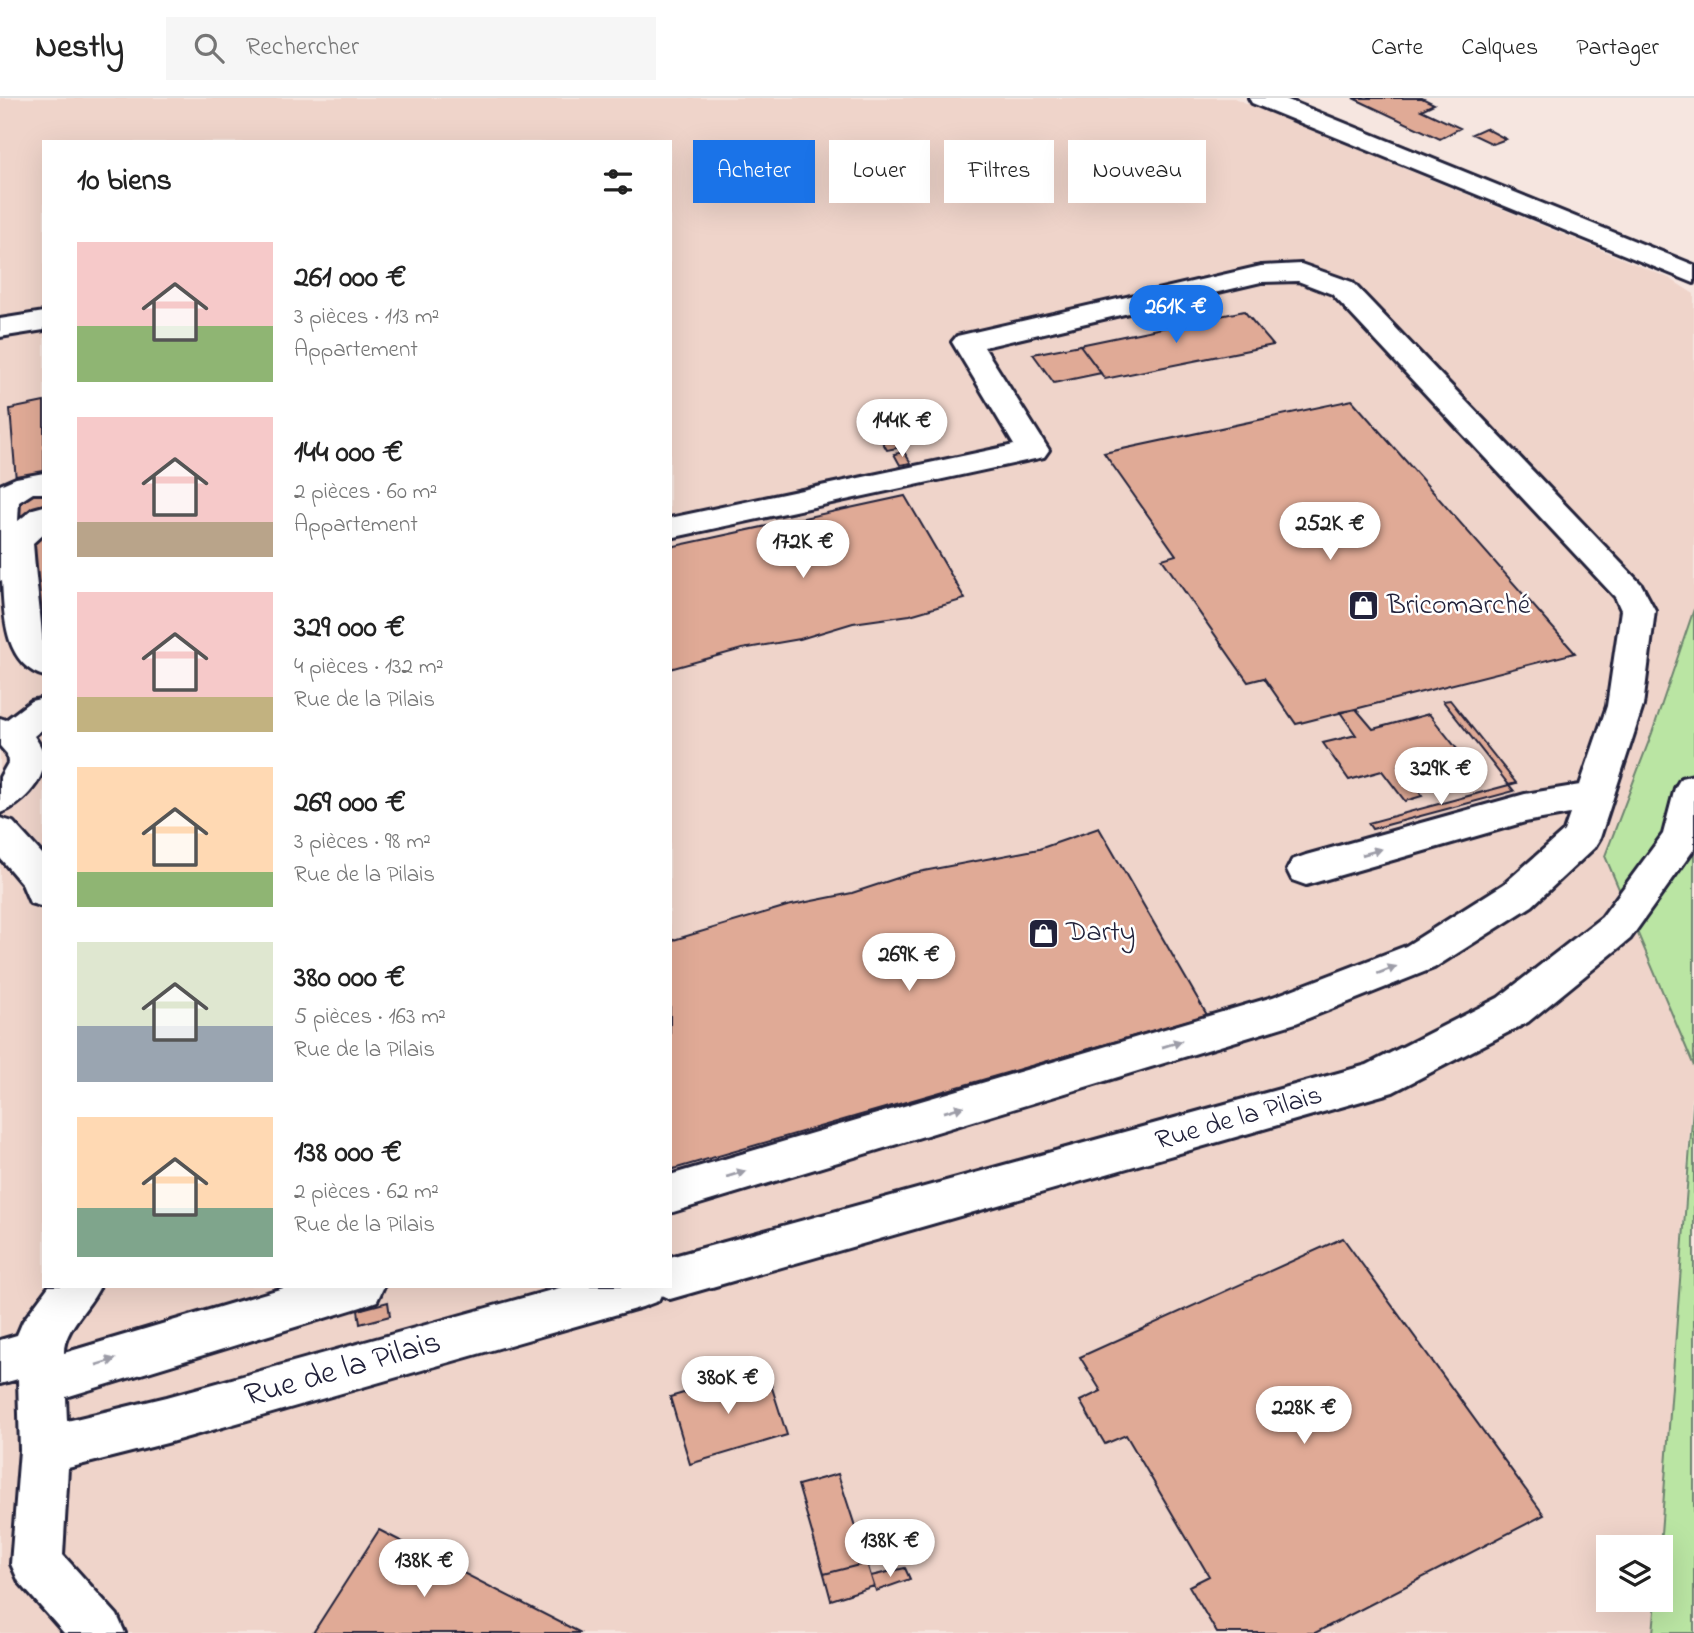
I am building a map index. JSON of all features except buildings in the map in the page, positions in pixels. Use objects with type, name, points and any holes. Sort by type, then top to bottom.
[{"type":"street","points":[[1261,98],[1694,275]]},
{"type":"street","points":[[672,528],[1033,450],[967,342],[1261,274],[1301,272],[1342,288],[1629,592],[1638,610],[1625,706],[1581,838],[1518,895],[1420,957],[1281,1011],[672,1193]]},
{"type":"street","points":[[0,328],[42,321]]},
{"type":"street","points":[[0,589],[3,500],[17,488],[32,482],[42,484]]},
{"type":"street","points":[[42,518],[16,540],[22,622],[29,647],[42,662]]},
{"type":"street","points":[[0,799],[12,790],[26,765],[26,753],[20,743],[5,733],[42,711]]},
{"type":"street","name":"Rue de la Pilais","points":[[672,1277],[1378,1080],[1513,1010],[1616,928],[1681,838],[1694,788]]},
{"type":"street","points":[[1306,870],[1525,808],[1595,796]]},
{"type":"street","points":[[0,832],[40,878],[42,885]]},
{"type":"street","points":[[24,1354],[76,1288]]},
{"type":"street","points":[[24,1354],[351,1288]]},
{"type":"street","name":"Rue de la Pilais","points":[[44,1450],[167,1420],[635,1288]]},
{"type":"street","points":[[24,1354],[44,1450],[37,1564],[99,1633]]},
{"type":"shaded area","points":[[0,98],[1234,98],[1669,278],[1694,294],[1694,609],[1652,733],[1605,856],[1694,1066],[1661,1535],[1596,1535],[1596,1612],[1655,1612],[1653,1633],[0,1633]]},
{"type":"green space","points":[[1694,609],[1694,1066],[1605,856],[1652,733]]},
{"type":"green space","points":[[1694,1093],[1694,1633],[1653,1633],[1655,1612],[1673,1612],[1673,1535],[1661,1535]]},
{"type":"place","name":"Bricomarché","points":[[1364,606]]},
{"type":"place","name":"Darty","points":[[1043,933]]}]
